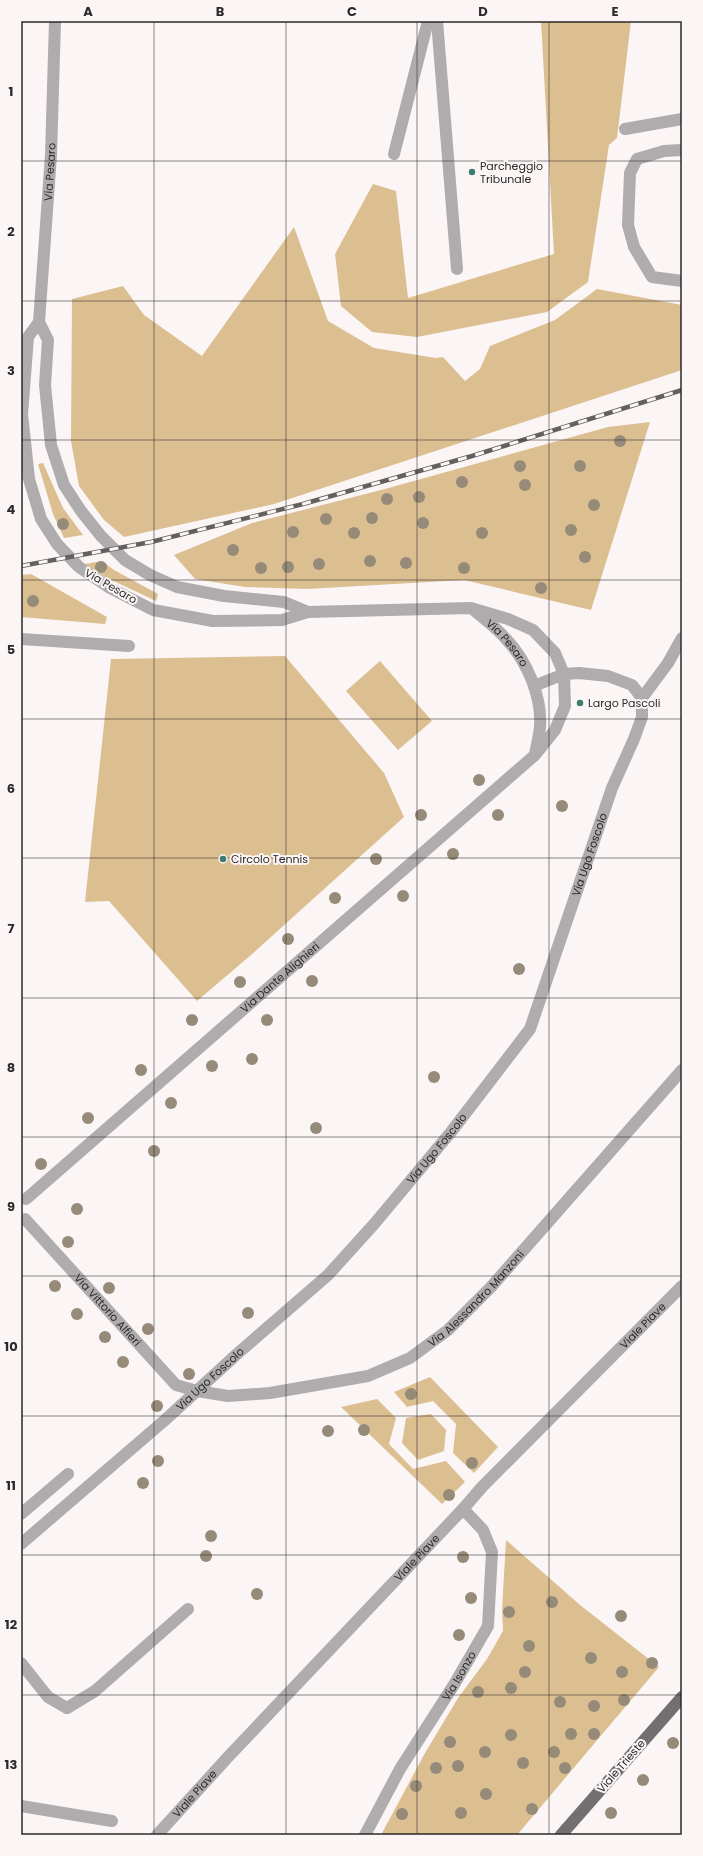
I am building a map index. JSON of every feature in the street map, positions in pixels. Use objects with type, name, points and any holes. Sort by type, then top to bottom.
[{"type":"main road","name":"Viale Trieste","points":[[561,1835],[682,1697]]},
{"type":"street","name":"Via Pesaro","points":[[55,21],[50,155],[39,322],[48,340],[45,385],[51,445],[64,485],[80,511],[101,536],[125,560],[150,575],[177,587],[224,596],[284,602],[308,612]]},
{"type":"street","points":[[394,154],[428,21]]},
{"type":"street","points":[[437,21],[457,269]]},
{"type":"street","points":[[625,128],[682,119]]},
{"type":"street","points":[[682,150],[664,151],[638,159],[630,173],[628,225],[634,247],[652,277],[682,281]]},
{"type":"street","name":"Via Pesaro","points":[[39,322],[28,337],[22,414],[29,479],[41,519],[57,544],[79,567],[110,588],[153,610],[213,621],[282,620],[308,612],[471,608],[508,618],[533,630],[555,654],[564,674]]},
{"type":"street","name":"Via Pesaro","points":[[471,608],[507,639],[527,669],[534,686]]},
{"type":"street","points":[[535,755],[540,726],[534,686],[564,674],[579,673],[608,676],[632,685],[642,698],[668,663],[682,638]]},
{"type":"street","points":[[21,639],[129,646]]},
{"type":"street","points":[[535,755],[555,730],[565,706],[564,674]]},
{"type":"street","name":"Via Ugo Foscolo","points":[[21,1544],[198,1391],[237,1354],[328,1275],[375,1223],[451,1132],[530,1029],[612,788],[642,717],[642,698]]},
{"type":"street","name":"Via Dante Alighieri","points":[[23,1220],[29,1207],[23,1198],[535,755]]},
{"type":"street","name":"Via Alessandro Manzoni","points":[[198,1391],[228,1396],[270,1393],[368,1376],[410,1358],[448,1330],[491,1287],[682,1070]]},
{"type":"street","name":"Via Vittorio Alfieri","points":[[23,1220],[176,1385],[198,1391]]},
{"type":"street","name":"Viale Piave","points":[[157,1835],[228,1757],[463,1510],[482,1488],[682,1286]]},
{"type":"street","points":[[21,1514],[68,1474]]},
{"type":"street","name":"Via Isonzo","points":[[365,1835],[400,1769],[455,1683],[488,1626],[492,1552],[483,1530],[463,1510]]},
{"type":"street","points":[[21,1663],[48,1697],[67,1708],[95,1691],[188,1609]]},
{"type":"street","points":[[21,1806],[112,1821]]},
{"type":"shaded area","points":[[541,21],[631,21],[617,138],[609,145],[588,282],[547,312],[417,337],[372,332],[341,306],[335,254],[373,184],[396,191],[408,298],[554,254]]},
{"type":"shaded area","points":[[294,227],[328,321],[374,348],[436,358],[443,357],[465,381],[480,369],[490,346],[555,320],[597,289],[682,305],[682,370],[274,504],[124,537],[104,520],[79,486],[71,441],[72,299],[123,286],[144,315],[202,356]]},
{"type":"shaded area","points":[[650,422],[591,610],[464,580],[307,589],[245,587],[195,579],[174,555],[252,523],[385,489],[608,427]]},
{"type":"shaded area","points":[[43,463],[63,508],[83,535],[64,538],[53,514],[38,464]]},
{"type":"shaded area","points":[[102,561],[114,570],[158,594],[156,601],[105,577],[85,564]]},
{"type":"shaded area","points":[[31,574],[107,617],[105,624],[21,617],[21,575]]},
{"type":"shaded area","name":"Circolo Tennis","points":[[285,656],[384,773],[404,817],[251,955],[197,1001],[109,901],[85,902],[111,659]]},
{"type":"shaded area","points":[[380,661],[432,721],[398,750],[346,691]]},
{"type":"shaded area","points":[[430,1377],[498,1447],[474,1473],[453,1453],[456,1424],[433,1401],[407,1407],[394,1392]]},
{"type":"shaded area","points":[[377,1399],[396,1418],[389,1444],[413,1469],[446,1461],[465,1482],[442,1504],[341,1407]]},
{"type":"shaded area","points":[[431,1414],[446,1430],[444,1451],[418,1460],[402,1443],[406,1418]]},
{"type":"shaded area","points":[[506,1540],[580,1605],[659,1667],[517,1835],[381,1835],[425,1753],[458,1698],[487,1659],[503,1631],[502,1610]]},
{"type":"railway","points":[[21,566],[151,542],[303,504],[472,456],[682,390]]},
{"type":"place","name":"Parcheggio Tribunale","points":[[472,172]]},
{"type":"place","name":"Largo Pascoli","points":[[580,703]]},
{"type":"place","name":"Circolo Tennis","points":[[223,859]]}]
